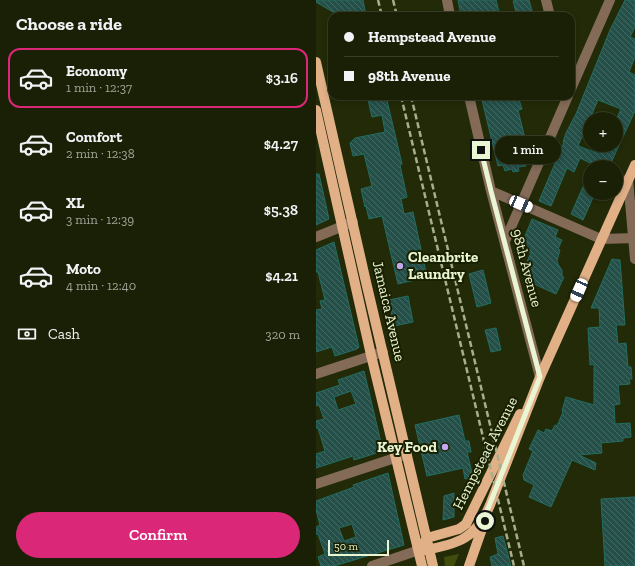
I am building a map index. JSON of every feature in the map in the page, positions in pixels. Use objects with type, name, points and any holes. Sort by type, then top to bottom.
[{"type":"main road","name":"Jamaica Avenue","points":[[316,62],[433,566]]},
{"type":"main road","name":"Jamaica Avenue","points":[[316,110],[318,128],[422,566]]},
{"type":"main road","name":"Hempstead Avenue","points":[[419,550],[430,549],[466,538],[477,528],[487,511],[540,377],[635,165]]},
{"type":"main road","name":"Hempstead Avenue","points":[[427,538],[459,529],[464,526],[510,432],[540,377]]},
{"type":"main road","points":[[468,566],[482,530],[487,511]]},
{"type":"main road","points":[[419,550],[427,538]]},
{"type":"street","points":[[447,0],[449,12]]},
{"type":"street","points":[[546,0],[549,12]]},
{"type":"street","points":[[575,80],[610,0]]},
{"type":"street","name":"98th Avenue","points":[[470,100],[491,191],[540,377]]},
{"type":"street","points":[[505,241],[566,100]]},
{"type":"street","points":[[318,128],[331,123]]},
{"type":"street","points":[[628,180],[635,259]]},
{"type":"street","points":[[491,191],[602,239],[634,238]]},
{"type":"street","points":[[316,237],[353,222]]},
{"type":"street","points":[[316,374],[383,352]]},
{"type":"street","points":[[316,484],[407,454]]},
{"type":"street","points":[[372,566],[419,550]]},
{"type":"green space","points":[[459,554],[454,566],[445,566],[444,557]]},
{"type":"building","points":[[316,0],[363,0],[365,12],[333,12],[316,2]]},
{"type":"building","points":[[458,0],[496,0],[499,12],[460,12]]},
{"type":"building","points":[[529,0],[532,12],[516,12],[513,1]]},
{"type":"building","points":[[625,0],[635,0],[635,27],[630,37],[635,39],[635,57],[629,72],[635,75],[635,111],[623,137],[623,112],[620,112],[621,109],[598,100],[593,112],[583,112],[583,134],[578,146],[583,148],[583,152],[594,152],[600,154],[601,152],[616,152],[612,160],[584,160],[580,158],[574,172],[567,168],[551,206],[539,201],[564,142],[566,133],[576,114],[610,30]]},
{"type":"building","points":[[368,100],[387,100],[402,164],[400,165],[407,197],[401,199],[404,214],[413,212],[427,277],[398,284],[382,216],[369,219],[361,189],[372,186],[364,154],[353,156],[350,143],[355,138],[385,132],[382,115],[372,117]]},
{"type":"building","points":[[482,100],[519,100],[522,109],[518,110],[530,159],[524,160],[526,166],[518,167],[519,171],[513,172],[512,169],[505,171],[503,165],[498,166]]},
{"type":"building","points":[[316,174],[319,174],[329,219],[316,225]]},
{"type":"building","points":[[583,187],[583,200],[592,200],[583,220],[571,214]]},
{"type":"building","points":[[532,219],[558,230],[555,237],[562,240],[558,249],[560,250],[557,261],[562,270],[562,277],[564,277],[556,294],[525,280],[523,270],[531,253],[520,248]]},
{"type":"building","points":[[334,242],[359,347],[335,356],[332,347],[316,352],[316,310],[322,309],[320,301],[325,300],[318,272],[316,272],[316,250]]},
{"type":"building","points":[[612,259],[620,260],[625,325],[616,325],[618,344],[626,343],[628,367],[631,367],[632,379],[629,379],[630,384],[618,385],[620,404],[614,405],[615,424],[630,423],[631,437],[623,438],[623,441],[601,443],[602,453],[579,455],[596,463],[595,470],[572,460],[551,507],[529,497],[534,485],[524,480],[523,475],[533,451],[529,449],[538,430],[544,433],[546,429],[552,431],[555,425],[557,426],[563,412],[566,397],[594,405],[594,364],[590,365],[588,328],[600,327],[599,308],[591,308]]},
{"type":"building","points":[[483,270],[491,303],[477,307],[469,274]]},
{"type":"building","points":[[408,296],[413,322],[394,326],[389,300]]},
{"type":"building","points":[[496,328],[501,350],[491,352],[485,330]]},
{"type":"building","points":[[364,371],[383,451],[354,460],[353,456],[316,468],[316,454],[325,451],[318,428],[316,428],[316,421],[324,419],[319,405],[316,406],[316,393],[340,385],[338,380]],"holes":[[[351,391],[356,404],[338,410],[334,397]]]},
{"type":"building","name":"Key Food","points":[[459,415],[465,441],[469,441],[471,452],[467,452],[473,477],[465,479],[463,468],[427,476],[415,425]]},
{"type":"building","points":[[388,473],[404,545],[334,566],[321,566],[318,557],[325,554],[318,534],[316,534],[316,527],[320,525],[316,510],[316,501],[354,487],[353,485]],"holes":[[[352,524],[356,537],[344,541],[339,528]]]},
{"type":"building","points":[[454,493],[454,517],[443,520],[444,496]]},
{"type":"building","points":[[635,497],[635,566],[605,566],[601,499]]},
{"type":"building","points":[[503,536],[511,566],[492,566],[490,557],[498,554],[495,538]]},
{"type":"railway","points":[[378,0],[381,12]]},
{"type":"railway","points":[[393,0],[396,12]]},
{"type":"railway","points":[[402,100],[514,566]]},
{"type":"railway","points":[[412,100],[524,566]]},
{"type":"place","name":"Cleanbrite Laundry","points":[[400,266]]},
{"type":"place","name":"Key Food","points":[[445,447]]},
{"type":"route","points":[[481,150],[540,377],[487,511],[485,521]]}]
